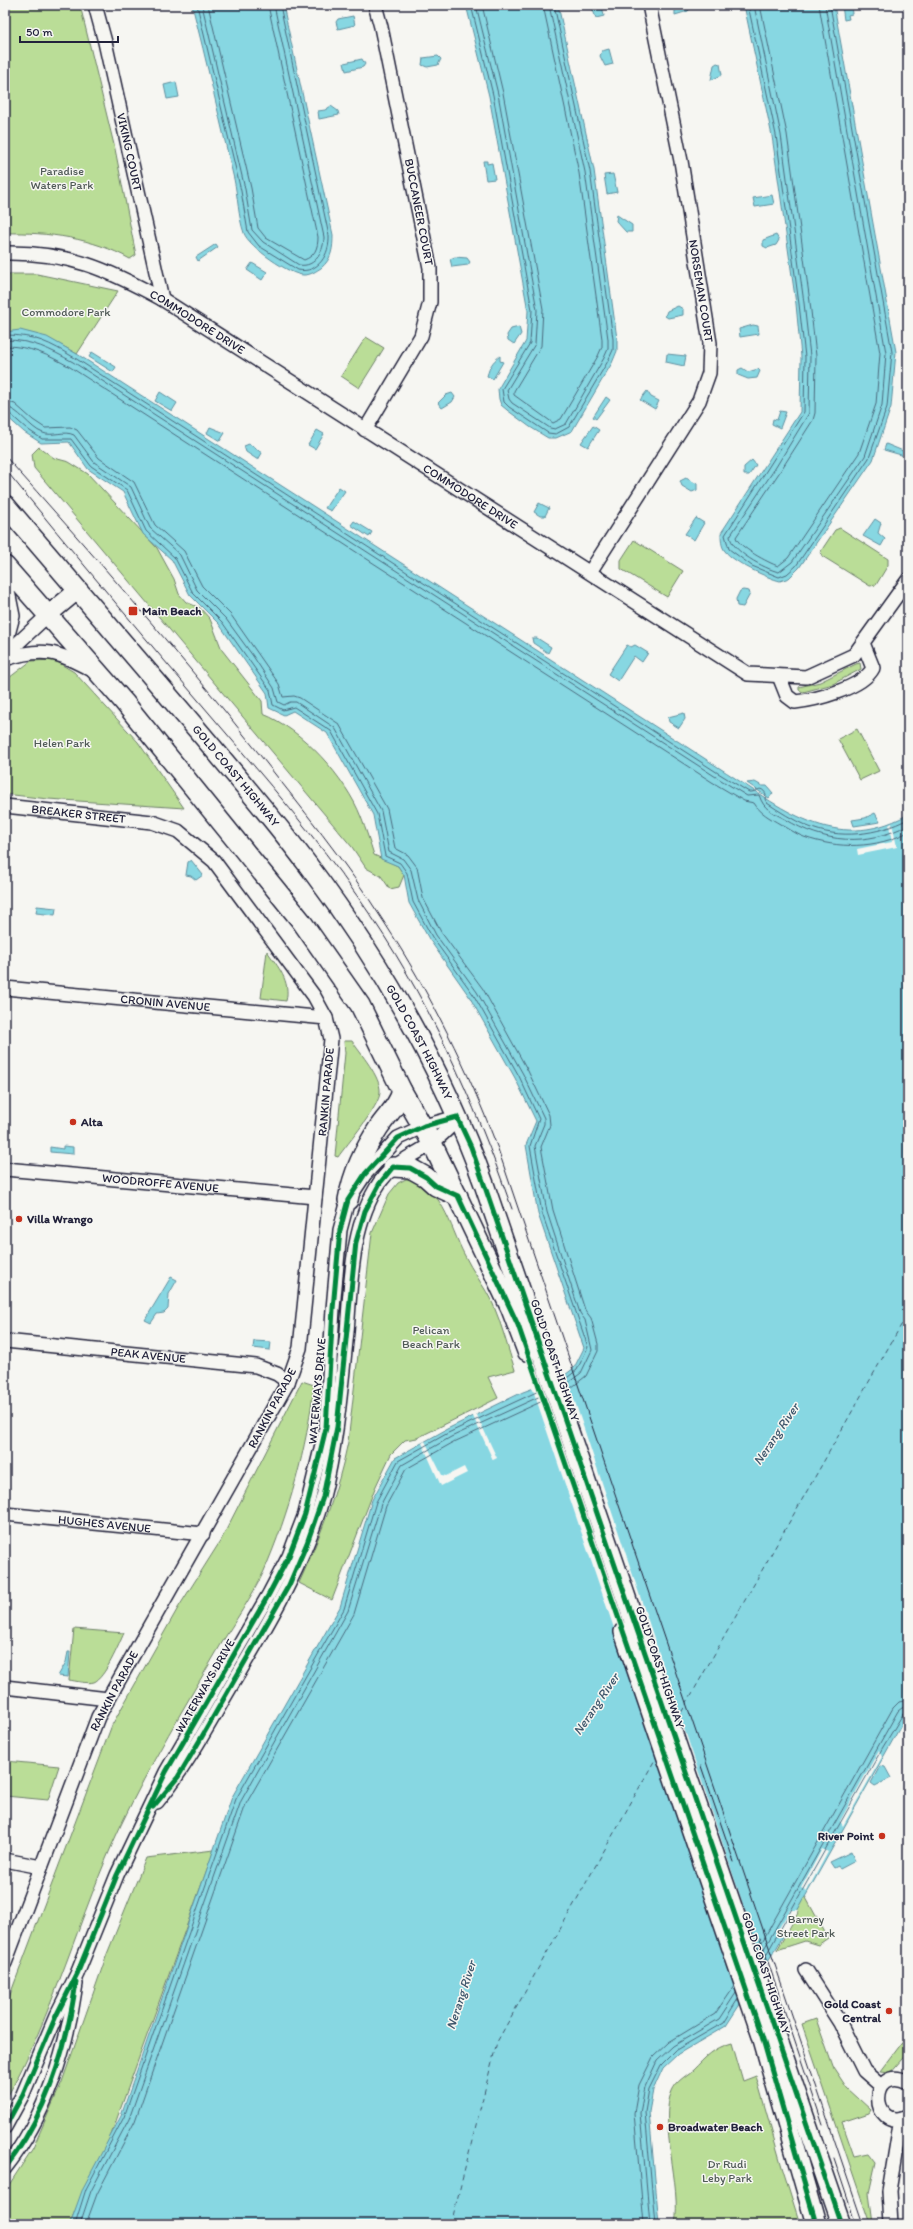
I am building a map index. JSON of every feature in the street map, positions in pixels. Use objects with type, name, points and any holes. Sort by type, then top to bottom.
[{"type":"highway","name":"GOLD COAST HIGHWAY","points":[[5,505],[276,823],[309,866],[362,942],[400,1005],[457,1118],[484,1184],[537,1360],[769,2033],[841,2224]]},
{"type":"highway","name":"GOLD COAST HIGHWAY","points":[[5,566],[99,673],[302,922],[360,1006],[402,1091],[424,1126],[511,1309],[537,1360]]},
{"type":"highway","points":[[348,1200],[352,1178],[361,1157],[380,1125],[398,1104],[402,1091]]},
{"type":"highway","points":[[393,1167],[410,1168],[426,1177],[436,1186],[458,1196]]},
{"type":"highway","name":"GOLD COAST HIGHWAY","points":[[769,2033],[816,2224]]},
{"type":"main road","points":[[48,615],[78,590]]},
{"type":"street","name":"VIKING COURT","points":[[95,5],[105,42],[162,299]]},
{"type":"street","name":"BUCCANEER COURT","points":[[365,430],[421,336],[430,302],[430,268],[381,27],[375,5]]},
{"type":"street","name":"NORSEMAN COURT","points":[[590,572],[699,401],[709,373],[710,343],[686,191],[649,5]]},
{"type":"street","name":"COMMODORE DRIVE","points":[[5,253],[28,254],[84,262],[116,274],[162,299],[748,674],[806,677],[854,655],[908,580]]},
{"type":"street","points":[[5,576],[13,616],[10,633],[5,646]]},
{"type":"street","points":[[5,655],[48,615]]},
{"type":"street","points":[[780,676],[787,696],[795,702],[812,700],[862,681],[870,674],[873,668],[863,643]]},
{"type":"street","points":[[5,658],[28,651],[45,651],[65,656],[99,673]]},
{"type":"street","name":"BREAKER STREET","points":[[5,806],[152,822]]},
{"type":"street","name":"RANKIN PARADE","points":[[5,1963],[98,1717],[288,1382],[300,1348],[331,1039],[326,1018],[314,996],[214,860],[178,831],[152,822]]},
{"type":"street","name":"CRONIN AVENUE","points":[[5,988],[326,1018]]},
{"type":"street","name":"WATERWAYS DRIVE","points":[[5,2127],[23,2094],[56,2016],[77,1974],[117,1875],[166,1772],[269,1594],[289,1556],[305,1514],[318,1467],[326,1428],[333,1309],[340,1230],[348,1200],[365,1174],[384,1151],[398,1138],[424,1126],[457,1118]]},
{"type":"street","name":"WATERWAYS DRIVE","points":[[143,1819],[178,1777],[197,1746],[288,1585],[307,1543],[323,1497],[337,1427],[356,1242],[365,1211],[380,1183],[393,1167],[432,1143],[457,1118]]},
{"type":"street","name":"WOODROFFE AVENUE","points":[[5,1169],[315,1197]]},
{"type":"street","name":"PEAK AVENUE","points":[[5,1341],[256,1366],[277,1374],[288,1382]]},
{"type":"street","name":"HUGHES AVENUE","points":[[5,1514],[203,1534]]},
{"type":"street","points":[[5,1688],[108,1699]]},
{"type":"street","points":[[5,1860],[41,1867]]},
{"type":"street","points":[[806,1970],[840,2023],[864,2071],[881,2086]]},
{"type":"street","name":"WATERWAYS DRIVE","points":[[5,2168],[14,2157],[37,2116],[54,2076],[70,2020],[77,1974]]},
{"type":"street","points":[[891,2224],[889,2191],[904,2117],[889,2117],[880,2109],[877,2098],[881,2086],[886,2082],[897,2079],[908,2082]]},
{"type":"green space","name":"Paradise Waters Park","points":[[5,5],[80,5],[115,149],[136,255],[130,259],[86,241],[54,235],[5,233]]},
{"type":"green space","name":"Commodore Park","points":[[5,274],[37,274],[118,291],[77,354],[34,334],[25,332],[5,332]]},
{"type":"green space","points":[[366,337],[384,348],[359,388],[341,376]]},
{"type":"green space","points":[[39,447],[54,458],[69,462],[88,474],[157,548],[174,579],[179,594],[186,602],[200,608],[210,619],[222,650],[262,701],[263,714],[278,721],[293,731],[321,756],[334,771],[354,802],[361,817],[374,855],[398,866],[404,875],[399,887],[390,889],[381,876],[366,868],[352,847],[34,468],[32,454]]},
{"type":"green space","points":[[840,528],[888,559],[888,565],[876,585],[870,586],[822,556],[821,551],[835,530]]},
{"type":"green space","points":[[634,540],[683,571],[667,597],[621,569],[621,560]]},
{"type":"green space","name":"Helen Park","points":[[54,660],[74,672],[138,742],[184,808],[48,799],[5,794],[5,681],[31,661]]},
{"type":"green space","points":[[860,663],[861,669],[833,684],[803,692],[799,690],[799,687],[820,682]]},
{"type":"green space","points":[[857,729],[879,771],[860,780],[838,739]]},
{"type":"green space","points":[[267,951],[285,981],[287,987],[286,1001],[261,998]]},
{"type":"green space","points":[[344,1041],[352,1041],[365,1058],[374,1072],[380,1092],[375,1106],[338,1157],[335,1156],[345,1053]]},
{"type":"green space","name":"Pelican Beach Park","points":[[406,1179],[418,1181],[428,1188],[443,1208],[467,1260],[493,1304],[515,1370],[488,1377],[498,1398],[417,1438],[405,1440],[391,1454],[375,1488],[332,1600],[299,1583],[328,1514],[348,1442],[372,1233],[389,1194],[398,1183]]},
{"type":"green space","points":[[302,1381],[314,1385],[307,1432],[289,1503],[264,1571],[169,1734],[121,1825],[92,1894],[38,2034],[5,2101],[5,2008],[112,1725],[178,1608],[221,1540]]},
{"type":"green space","points":[[74,1629],[124,1633],[107,1668],[94,1682],[85,1683],[69,1680]]},
{"type":"green space","points":[[5,1761],[59,1766],[48,1800],[5,1796]]},
{"type":"green space","points":[[214,1850],[111,2135],[69,2224],[5,2224],[5,2191],[33,2148],[62,2082],[107,1954],[146,1858]]},
{"type":"green space","name":"Barney Street Park","points":[[805,1896],[828,1938],[818,1945],[805,1941],[777,1950],[799,1911],[797,1910]]},
{"type":"green space","points":[[816,2019],[833,2067],[847,2088],[871,2110],[869,2113],[842,2122],[854,2156],[869,2153],[876,2162],[869,2193],[873,2224],[870,2224],[802,2024]]},
{"type":"green space","points":[[908,2035],[908,2052],[890,2073],[880,2072]]},
{"type":"green space","name":"Dr Rudi Leby Park","points":[[732,2043],[743,2081],[756,2076],[800,2224],[675,2224],[676,2191],[668,2119],[668,2104],[672,2091],[678,2082],[710,2054],[725,2045]]},
{"type":"water","points":[[192,5],[283,5],[333,235],[332,249],[328,261],[325,265],[311,274],[298,274],[280,266],[253,245],[244,233],[240,220],[234,179]]},
{"type":"water","points":[[466,5],[558,5],[594,170],[617,339],[617,351],[612,363],[572,431],[556,438],[548,438],[530,427],[501,405],[499,399],[498,389],[526,341],[528,311],[489,96]]},
{"type":"water","points":[[591,5],[602,5],[604,16],[596,18]]},
{"type":"water","points":[[675,5],[693,5],[688,11],[675,15]]},
{"type":"water","points":[[744,5],[834,5],[896,352],[891,407],[873,460],[799,568],[789,578],[780,581],[759,573],[735,560],[724,549],[721,538],[721,533],[800,412],[801,357],[796,304],[772,136]]},
{"type":"water","points":[[842,5],[851,5],[852,14],[848,15],[849,19],[844,20]]},
{"type":"water","points":[[353,16],[355,25],[338,29],[336,22],[338,19]]},
{"type":"water","points":[[609,49],[613,64],[605,66],[600,56],[602,51]]},
{"type":"water","points":[[438,56],[441,59],[438,65],[427,67],[422,65],[423,58]]},
{"type":"water","points":[[362,59],[365,64],[363,67],[346,71],[344,63]]},
{"type":"water","points":[[717,63],[720,64],[722,75],[711,80],[714,65]]},
{"type":"water","points":[[176,82],[179,97],[167,99],[164,85]]},
{"type":"water","points":[[331,106],[338,111],[339,115],[319,119],[318,111],[325,110]]},
{"type":"water","points":[[483,161],[487,161],[487,164],[492,163],[495,179],[486,180]]},
{"type":"water","points":[[613,174],[617,192],[607,194],[604,175]]},
{"type":"water","points":[[772,195],[774,204],[755,207],[753,198]]},
{"type":"water","points":[[617,215],[632,225],[632,232],[626,232],[616,221]]},
{"type":"water","points":[[776,235],[779,240],[776,245],[767,248],[763,246],[763,240]]},
{"type":"water","points":[[216,244],[218,247],[198,261],[196,257]]},
{"type":"water","points":[[455,257],[467,258],[470,262],[468,265],[452,267],[450,259]]},
{"type":"water","points":[[252,263],[267,272],[262,280],[247,270]]},
{"type":"water","points":[[678,306],[683,309],[683,315],[668,318],[665,316],[667,311]]},
{"type":"water","points":[[753,325],[758,326],[759,334],[740,337],[739,329]]},
{"type":"water","points":[[519,327],[521,334],[514,344],[508,340],[507,335],[511,329]]},
{"type":"water","name":"Nerang River","points":[[20,330],[47,337],[77,354],[787,811],[809,821],[832,828],[856,830],[881,826],[907,815],[905,809],[908,807],[908,1713],[777,1947],[726,2026],[678,2054],[663,2068],[653,2090],[649,2112],[659,2224],[70,2224],[83,2188],[121,2116],[232,1797],[340,1607],[372,1500],[395,1458],[447,1429],[523,1392],[561,1378],[574,1368],[584,1348],[538,1214],[526,1145],[536,1121],[515,1078],[469,996],[429,939],[409,903],[404,875],[398,866],[381,859],[373,815],[327,733],[293,711],[284,715],[269,708],[267,693],[219,624],[190,595],[172,560],[143,534],[123,492],[88,469],[69,442],[41,443],[24,432],[5,415],[5,332]]},
{"type":"water","points":[[92,352],[116,367],[113,372],[89,357]]},
{"type":"water","points":[[667,354],[686,356],[684,366],[666,362]]},
{"type":"water","points":[[500,356],[500,361],[503,362],[493,379],[487,376],[492,364]]},
{"type":"water","points":[[742,368],[748,372],[758,369],[760,371],[757,378],[748,379],[738,375],[738,370]]},
{"type":"water","points":[[647,391],[651,397],[659,401],[655,409],[640,400]]},
{"type":"water","points":[[160,392],[177,403],[172,411],[155,401]]},
{"type":"water","points":[[452,393],[455,397],[452,402],[442,408],[438,403],[446,395]]},
{"type":"water","points":[[606,397],[610,400],[596,419],[593,417]]},
{"type":"water","points":[[780,411],[786,412],[780,428],[772,424],[773,419],[777,420]]},
{"type":"water","points":[[593,426],[599,430],[588,447],[581,443]]},
{"type":"water","points":[[210,427],[225,433],[220,441],[207,433]]},
{"type":"water","points":[[317,430],[324,434],[315,449],[308,445]]},
{"type":"water","points":[[249,444],[262,453],[258,460],[246,452],[244,446]]},
{"type":"water","points":[[886,444],[908,453],[908,457],[884,450]]},
{"type":"water","points":[[752,460],[756,465],[749,475],[744,475],[744,467]]},
{"type":"water","points":[[686,478],[697,484],[697,490],[692,492],[682,486],[680,481]]},
{"type":"water","points":[[339,487],[345,491],[331,511],[325,508]]},
{"type":"water","points":[[539,503],[549,508],[545,516],[540,516],[534,512]]},
{"type":"water","points":[[696,518],[704,523],[694,540],[685,534]]},
{"type":"water","points":[[875,519],[881,523],[878,533],[885,539],[881,546],[863,536]]},
{"type":"water","points":[[354,521],[372,532],[369,537],[351,525]]},
{"type":"water","points":[[740,591],[749,591],[750,594],[743,607],[737,606],[736,599]]},
{"type":"water","points":[[532,638],[537,638],[551,647],[548,653],[533,643]]},
{"type":"water","points":[[627,645],[631,647],[635,645],[648,653],[642,662],[634,656],[618,681],[608,674]]},
{"type":"water","points":[[684,713],[685,719],[679,728],[669,722],[668,717]]},
{"type":"water","points":[[755,782],[762,786],[767,786],[773,793],[769,798],[747,783]]},
{"type":"water","points":[[875,813],[880,822],[854,826],[852,820],[865,818]]},
{"type":"water","points":[[191,860],[203,875],[196,880],[191,876],[186,875],[188,862]]},
{"type":"water","points":[[37,906],[56,908],[55,915],[36,913]]},
{"type":"water","points":[[63,1146],[73,1147],[73,1154],[50,1152],[50,1147],[63,1149]]},
{"type":"water","points":[[171,1277],[177,1280],[169,1294],[168,1309],[164,1313],[157,1314],[151,1323],[145,1320]]},
{"type":"water","points":[[254,1341],[271,1342],[270,1350],[253,1348]]},
{"type":"water","points":[[68,1652],[70,1652],[68,1677],[58,1676],[66,1662]]},
{"type":"water","points":[[880,1766],[885,1767],[891,1778],[875,1786],[871,1783]]},
{"type":"water","points":[[851,1852],[855,1861],[840,1869],[838,1866],[834,1868],[830,1862]]},
{"type":"pier","points":[[892,823],[897,847],[858,855],[857,849],[892,842],[889,825]]},
{"type":"pier","points":[[565,1372],[765,1970],[742,2005],[532,1387]]},
{"type":"pier","points":[[476,1413],[497,1458],[493,1460],[472,1414]]},
{"type":"pier","points":[[425,1441],[442,1475],[446,1476],[464,1467],[467,1473],[441,1486],[422,1443]]},
{"type":"pier","points":[[879,1750],[882,1757],[843,1826],[840,1821]]},
{"type":"pier","points":[[822,1849],[828,1852],[807,1891],[801,1888]]},
{"type":"pier","points":[[790,1910],[799,1910],[784,1936],[779,1928]]},
{"type":"ferry route","points":[[677,1720],[908,1313]]},
{"type":"ferry route","points":[[451,2224],[497,2042],[657,1756]]},
{"type":"tram line","points":[[5,456],[164,638],[226,712],[322,834],[384,922],[417,976],[447,1032],[474,1090],[498,1149],[863,2224]]},
{"type":"tram line","points":[[5,469],[109,595],[290,808],[360,900],[407,973],[447,1049],[482,1128],[512,1209]]},
{"type":"tram line","points":[[701,1766],[734,1862]]},
{"type":"tram line","points":[[760,1938],[823,2125]]},
{"type":"tram line","points":[[834,2158],[856,2224]]},
{"type":"cycle path","points":[[5,2127],[23,2094],[56,2016],[77,1974],[117,1875],[166,1772],[269,1594],[289,1556],[305,1514],[326,1428],[333,1309],[340,1230],[348,1200],[365,1174],[398,1138],[424,1126],[457,1117],[471,1147],[484,1184],[841,2224]]},
{"type":"cycle path","points":[[153,1807],[178,1777],[200,1740],[289,1585],[307,1543],[323,1497],[337,1427],[356,1242],[365,1211],[380,1183],[393,1167],[410,1168],[426,1177],[436,1186],[458,1196],[518,1325],[762,2036],[816,2224]]},
{"type":"cycle path","points":[[5,2168],[32,2126],[52,2080],[67,2031],[76,1982]]},
{"type":"place","name":"Main Beach","points":[[133,611]]},
{"type":"place","name":"Alta","points":[[73,1122]]},
{"type":"place","name":"Villa Wrango","points":[[19,1219]]},
{"type":"place","name":"River Point","points":[[882,1836]]},
{"type":"place","name":"Gold Coast Central","points":[[889,2011]]},
{"type":"place","name":"Broadwater Beach","points":[[660,2127]]}]
